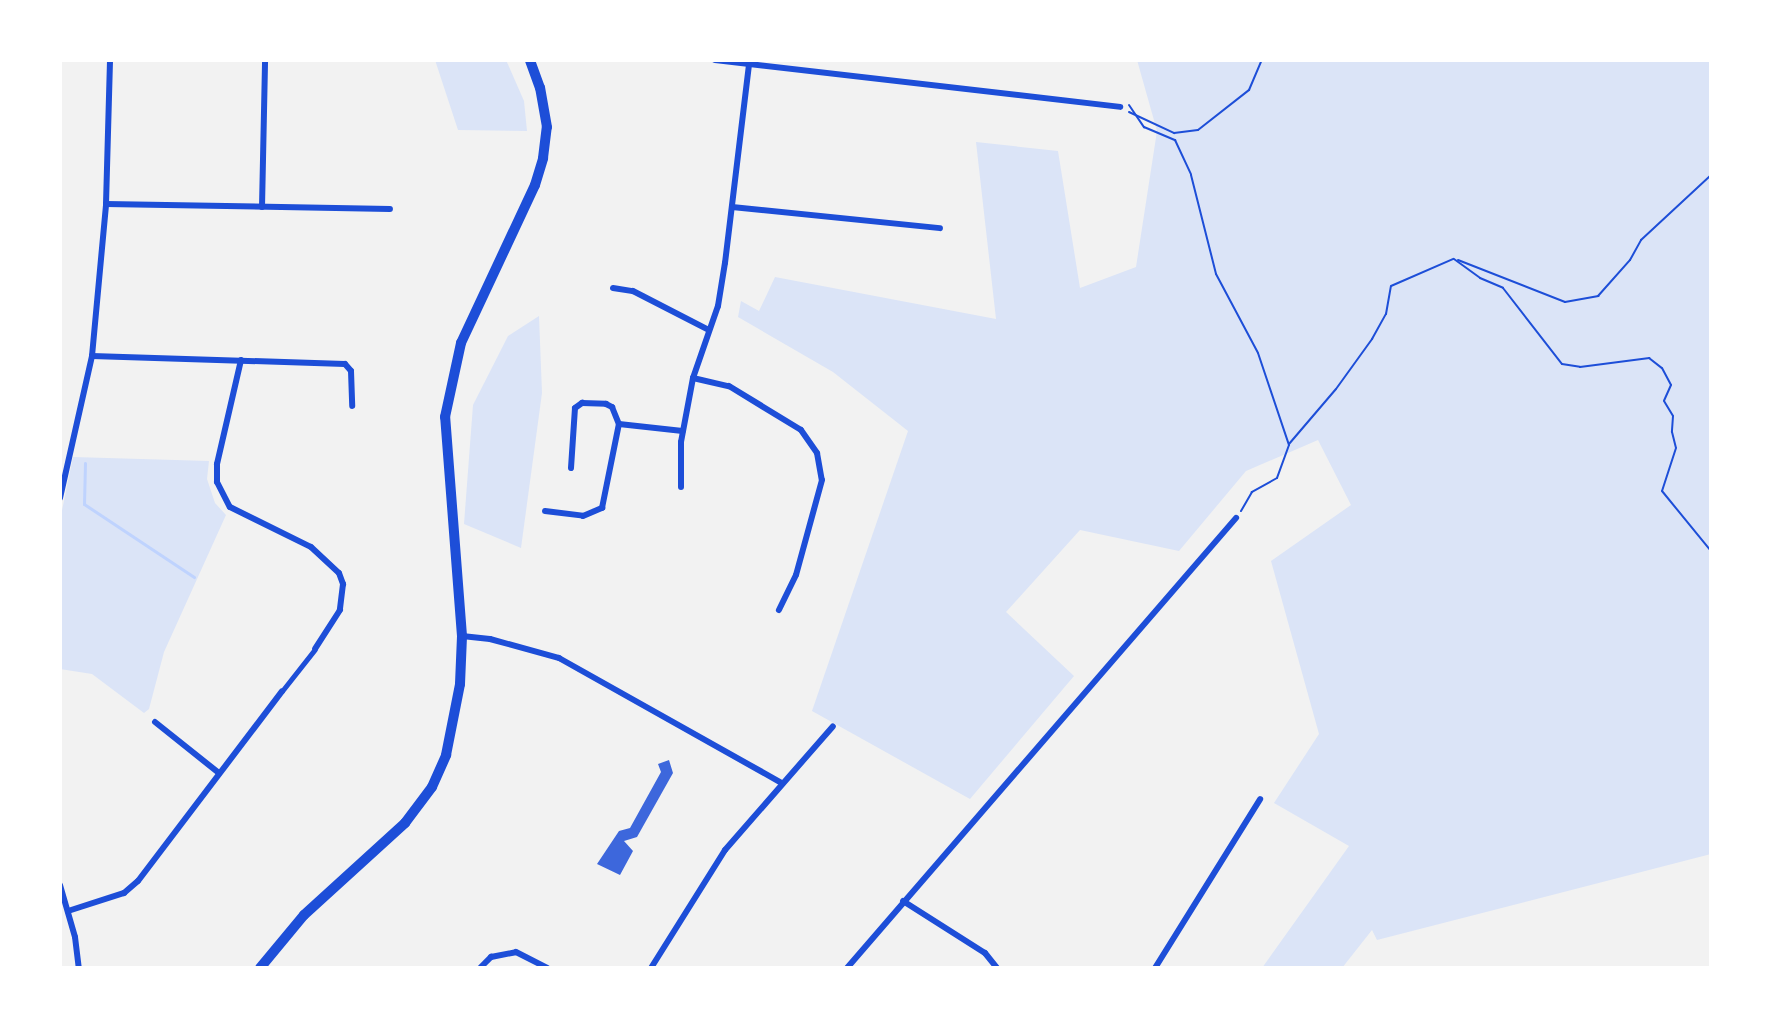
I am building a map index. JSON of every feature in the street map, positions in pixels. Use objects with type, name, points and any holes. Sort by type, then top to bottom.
[{"type":"main road","points":[[260,968],[304,915],[405,823],[432,787],[446,755],[453,724],[462,636],[445,417],[461,343],[535,185],[543,158],[547,127],[540,88],[530,60]]},
{"type":"street","points":[[60,498],[92,356],[106,204],[110,60]]},
{"type":"street","points":[[262,207],[265,60]]},
{"type":"street","points":[[715,60],[781,64],[1120,107]]},
{"type":"street","points":[[681,487],[683,431],[693,378],[718,306],[749,64]]},
{"type":"street","points":[[106,204],[390,209]]},
{"type":"street","points":[[732,207],[940,228]]},
{"type":"street","points":[[613,288],[633,291],[709,330]]},
{"type":"street","points":[[92,356],[345,364],[351,371],[352,406]]},
{"type":"street","points":[[68,911],[132,888],[315,649],[340,610],[343,584],[339,573],[311,547],[230,507],[217,482],[217,464],[241,360]]},
{"type":"street","points":[[693,378],[729,386],[777,415],[801,430],[817,453],[822,480],[796,575],[779,610]]},
{"type":"street","points":[[545,511],[583,516],[602,508],[619,424],[612,407],[582,403],[575,408],[571,468]]},
{"type":"street","points":[[619,424],[683,431]]},
{"type":"street","points":[[847,968],[1236,518]]},
{"type":"street","points":[[462,636],[490,639],[559,658],[782,783]]},
{"type":"street","points":[[155,722],[219,773]]},
{"type":"street","points":[[651,968],[716,862],[833,726]]},
{"type":"street","points":[[1155,968],[1260,799]]},
{"type":"street","points":[[60,885],[79,968]]},
{"type":"street","points":[[903,901],[985,953],[997,968]]},
{"type":"street","points":[[480,968],[491,957],[516,952],[547,968]]},
{"type":"path","points":[[1236,518],[1252,492],[1277,478],[1286,462],[1289,445],[1262,363],[1216,274],[1191,175],[1175,140],[1144,127],[1133,114],[1174,133],[1198,130],[1249,90],[1262,60]]},
{"type":"path","points":[[1289,445],[1336,389],[1372,339],[1386,314],[1391,286],[1454,259],[1565,302],[1598,296],[1630,260],[1641,240],[1711,175]]},
{"type":"path","points":[[1454,259],[1480,278],[1503,288],[1562,364],[1590,367],[1649,358],[1662,368],[1671,385],[1664,401],[1673,416],[1676,448],[1662,491],[1711,551]]},
{"type":"shaded area","points":[[435,60],[506,60],[524,101],[527,131],[458,130]]},
{"type":"shaded area","points":[[1137,60],[1711,60],[1711,854],[1377,940],[1372,930],[1342,968],[1262,968],[1349,846],[1274,803],[1319,734],[1271,561],[1351,505],[1318,440],[1246,471],[1179,551],[1080,530],[1006,612],[1074,676],[970,799],[812,711],[908,431],[833,372],[738,317],[741,301],[759,311],[775,277],[996,319],[976,142],[1058,151],[1080,288],[1136,267],[1157,131]]},
{"type":"shaded area","points":[[539,316],[542,393],[521,548],[464,524],[473,405],[508,336]]},
{"type":"shaded area","points":[[73,457],[209,461],[207,479],[215,503],[226,515],[164,652],[149,709],[144,713],[92,674],[60,669],[60,520]]},
{"type":"building","points":[[669,760],[673,773],[637,837],[624,841],[633,851],[620,875],[597,864],[619,831],[630,828],[661,772],[658,764]]},
{"type":"waterway","points":[[85,463],[84,504],[194,577]]}]
